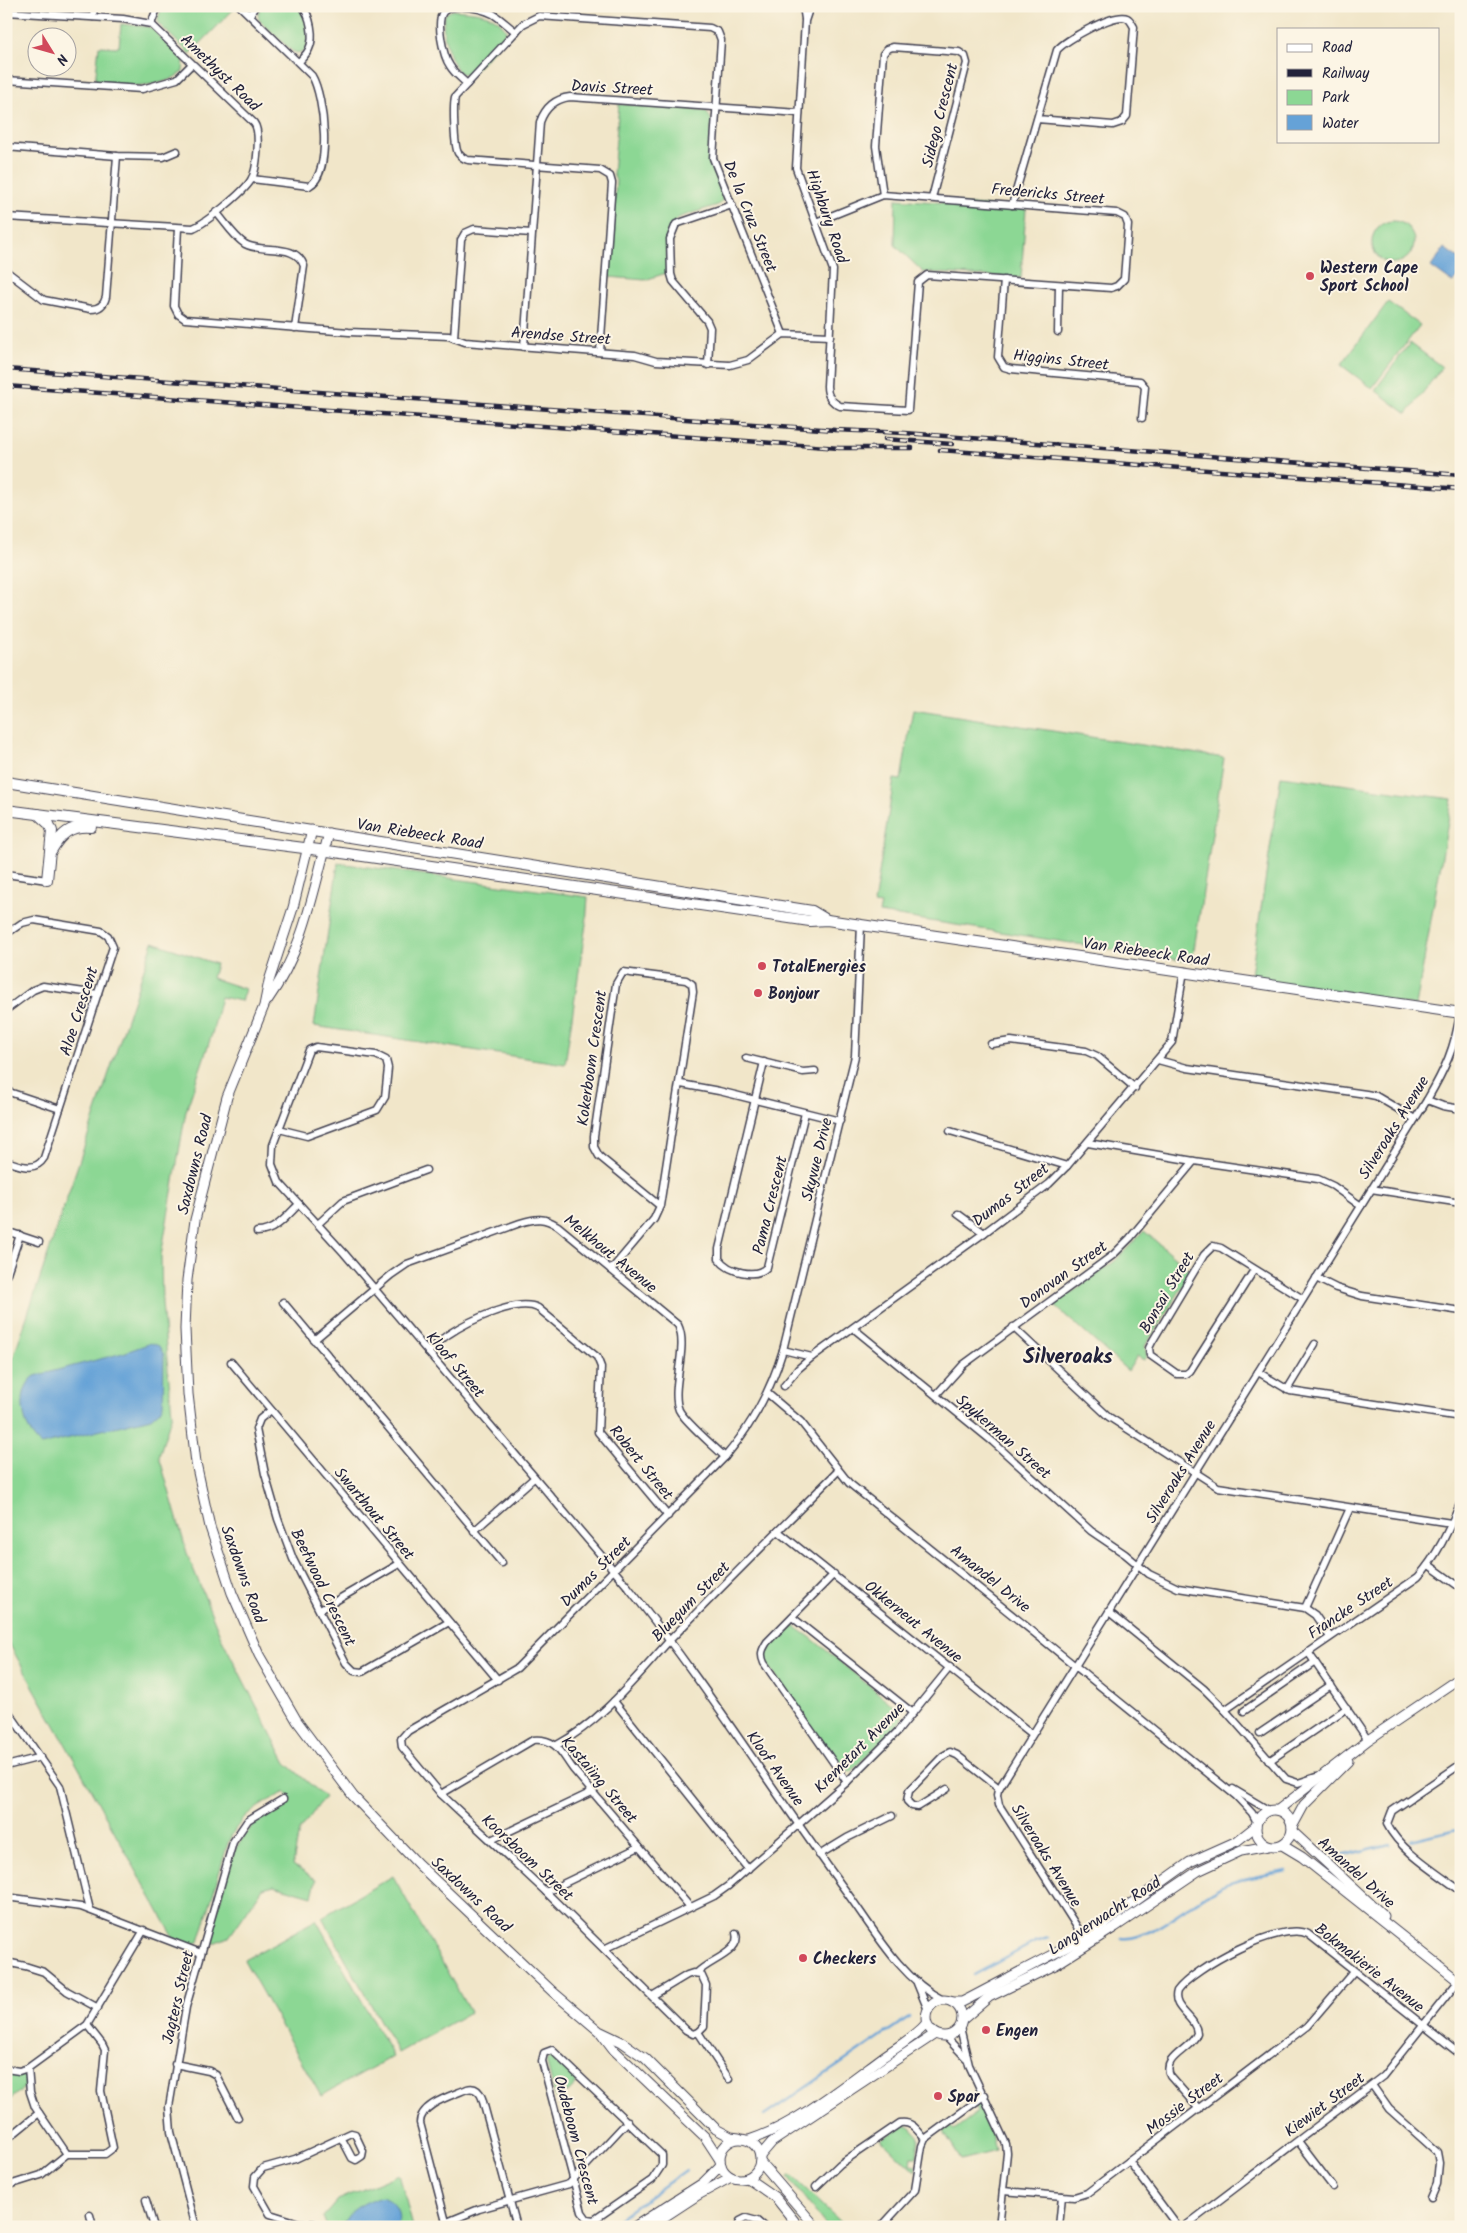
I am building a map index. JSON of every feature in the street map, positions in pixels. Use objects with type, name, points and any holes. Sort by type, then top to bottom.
[{"type":"main road","name":"Van Riebeeck Road","points":[[6,782],[812,911],[827,920]]},
{"type":"main road","name":"Van Riebeeck Road","points":[[6,810],[324,850],[802,920],[827,920],[1460,1013]]},
{"type":"main road","points":[[38,814],[50,827],[51,851],[47,880]]},
{"type":"main road","points":[[51,851],[61,836],[73,828],[133,826]]},
{"type":"street","points":[[93,17],[94,6]]},
{"type":"street","points":[[6,12],[93,17],[151,24],[158,6]]},
{"type":"street","points":[[6,216],[178,228],[196,227],[243,189],[252,179],[309,186],[319,178],[325,135],[318,88],[312,76],[299,62],[240,6]]},
{"type":"street","points":[[250,15],[255,6]]},
{"type":"street","points":[[299,62],[309,50],[311,38],[307,13],[302,6]]},
{"type":"street","name":"Highbury Road","points":[[803,6],[805,21],[796,168],[833,270],[827,386],[832,402],[840,406],[908,410],[917,289],[920,279],[927,275],[1004,280]]},
{"type":"street","name":"Highbury Road","points":[[805,21],[810,6]]},
{"type":"street","points":[[467,84],[453,70],[446,58],[439,22],[443,12],[454,7],[482,10],[494,15],[516,32]]},
{"type":"street","name":"De la Cruz Street","points":[[537,165],[468,160],[459,154],[454,106],[456,97],[523,24],[539,16],[713,29],[718,32],[721,37],[713,158],[784,334]]},
{"type":"street","points":[[1012,205],[1053,58],[1062,44],[1115,18],[1127,18],[1131,21],[1134,27],[1127,116],[1122,122],[1113,125],[1037,119]]},
{"type":"street","name":"Amethyst Road","points":[[151,24],[258,129],[259,139],[252,179]]},
{"type":"street","name":"Sidego Crescent","points":[[882,194],[876,146],[883,54],[886,49],[893,47],[959,52],[965,56],[967,63],[932,198]]},
{"type":"street","points":[[6,80],[142,89],[177,79],[192,64]]},
{"type":"street","name":"Davis Street","points":[[524,346],[540,122],[547,108],[559,99],[570,97],[799,113]]},
{"type":"street","points":[[6,147],[116,156],[163,156],[177,151]]},
{"type":"street","points":[[6,271],[48,302],[96,309],[103,304],[106,297],[116,156]]},
{"type":"street","points":[[537,165],[600,170],[607,173],[611,178],[600,352]]},
{"type":"street","name":"Fredericks Street","points":[[816,222],[882,194],[1117,213],[1126,220],[1128,225],[1124,278],[1122,282],[1111,288],[1004,280]]},
{"type":"street","points":[[708,365],[710,328],[702,314],[673,281],[670,239],[674,227],[680,221],[732,205]]},
{"type":"street","points":[[216,212],[241,240],[248,245],[292,253],[300,258],[304,266],[295,328]]},
{"type":"street","name":"Arendse Street","points":[[178,228],[174,306],[178,314],[186,319],[348,332],[449,336],[465,342],[635,355],[656,361],[730,366],[744,362],[784,334]]},
{"type":"street","points":[[454,338],[461,240],[465,233],[474,229],[532,233]]},
{"type":"street","name":"Higgins Street","points":[[1004,280],[998,357],[1004,367],[1140,381],[1145,387],[1142,418]]},
{"type":"street","points":[[1058,332],[1059,284]]},
{"type":"street","points":[[784,334],[830,336]]},
{"type":"street","name":"Saxdowns Road","points":[[312,830],[293,908],[269,981],[264,1006],[227,1096],[195,1220],[187,1280],[185,1330],[188,1394],[196,1463],[210,1527],[232,1593],[259,1655],[298,1721],[354,1796],[404,1850],[553,1992],[599,2031],[614,2050],[706,2137],[720,2163]]},
{"type":"street","name":"Saxdowns Road","points":[[264,1006],[283,979],[298,946],[314,898],[329,833]]},
{"type":"street","points":[[6,874],[47,880]]},
{"type":"street","name":"Aloe Crescent","points":[[6,934],[22,923],[34,920],[105,933],[111,939],[113,951],[42,1162],[36,1166],[26,1167],[6,1161]]},
{"type":"street","name":"Skyvue Drive","points":[[767,1393],[783,1350],[840,1121],[856,1048],[861,926]]},
{"type":"street","name":"Dumas Street","points":[[784,1386],[798,1369],[812,1357],[984,1233],[1049,1184],[1068,1166],[1158,1060],[1174,1038],[1184,971]]},
{"type":"street","name":"Kokerboom Crescent","points":[[611,1270],[654,1219],[660,1206],[681,1084],[693,992],[692,984],[686,980],[623,972],[616,984],[594,1147],[599,1156],[660,1206]]},
{"type":"street","points":[[6,1010],[33,990],[43,986],[98,994]]},
{"type":"street","name":"Silveroaks Avenue","points":[[1084,1938],[999,1805],[997,1795],[999,1788],[1414,1118],[1427,1100],[1449,1060],[1456,1037],[1460,1013]]},
{"type":"street","points":[[991,1044],[1011,1041],[1086,1051],[1097,1056],[1134,1088]]},
{"type":"street","points":[[312,1047],[376,1055],[386,1060],[388,1068],[385,1097],[377,1110],[307,1136],[279,1129],[305,1058],[312,1047]]},
{"type":"street","points":[[746,1058],[803,1072],[815,1071]]},
{"type":"street","points":[[1158,1060],[1187,1068],[1376,1096],[1414,1118]]},
{"type":"street","name":"Pama Crescent","points":[[764,1062],[718,1255],[720,1262],[726,1267],[753,1274],[764,1270],[770,1260],[805,1113]]},
{"type":"street","points":[[681,1084],[719,1091],[755,1102],[840,1121]]},
{"type":"street","points":[[6,1090],[60,1109]]},
{"type":"street","points":[[1427,1100],[1443,1106],[1461,1109]]},
{"type":"street","name":"Kloof Street","points":[[279,1129],[271,1156],[276,1177],[282,1186],[375,1289],[614,1570]]},
{"type":"street","points":[[950,1131],[1068,1166]]},
{"type":"street","points":[[1088,1143],[1318,1179],[1333,1186],[1360,1206]]},
{"type":"street","name":"Donovan Street","points":[[936,1395],[963,1365],[1113,1255],[1130,1238],[1194,1161]]},
{"type":"street","points":[[318,1224],[343,1201],[426,1170]]},
{"type":"street","points":[[1370,1190],[1461,1203]]},
{"type":"street","points":[[258,1232],[266,1232],[275,1227],[299,1204]]},
{"type":"street","points":[[958,1214],[984,1233]]},
{"type":"street","name":"Melkhout Avenue","points":[[314,1340],[407,1264],[538,1218],[550,1221],[678,1325],[681,1337],[678,1407],[688,1421],[725,1457]]},
{"type":"street","points":[[6,1232],[39,1242]]},
{"type":"street","points":[[6,1276],[20,1235]]},
{"type":"street","name":"Bonsai Street","points":[[1254,1270],[1190,1371],[1186,1374],[1177,1374],[1150,1355],[1149,1348],[1152,1342],[1209,1249],[1214,1246],[1221,1248],[1303,1299]]},
{"type":"street","points":[[1316,1278],[1336,1288],[1362,1296],[1461,1311]]},
{"type":"street","points":[[283,1302],[502,1563]]},
{"type":"street","name":"Robert Street","points":[[428,1352],[449,1334],[477,1320],[520,1304],[532,1305],[538,1308],[597,1357],[601,1367],[598,1432],[668,1516]]},
{"type":"street","points":[[1013,1327],[1109,1417],[1218,1487],[1451,1523]]},
{"type":"street","name":"Spykerman Street","points":[[853,1328],[993,1442],[1091,1530],[1155,1578],[1178,1588],[1305,1608]]},
{"type":"street","points":[[1287,1390],[1316,1344]]},
{"type":"street","points":[[783,1350],[812,1357]]},
{"type":"street","name":"Swarthout Street","points":[[231,1362],[498,1680]]},
{"type":"street","points":[[1258,1372],[1287,1390],[1301,1394],[1461,1417]]},
{"type":"street","name":"Dumas Street","points":[[408,1731],[517,1668],[725,1457],[739,1441],[767,1393]]},
{"type":"street","name":"Amandel Drive","points":[[767,1393],[802,1422],[849,1483],[1244,1804],[1256,1824]]},
{"type":"street","name":"Beefwood Crescent","points":[[271,1410],[260,1419],[256,1430],[265,1474],[284,1539],[346,1663],[358,1672],[362,1672],[449,1622]]},
{"type":"street","name":"Bluegum Street","points":[[557,1745],[579,1733],[614,1701],[671,1640],[838,1471]]},
{"type":"street","points":[[474,1531],[534,1478]]},
{"type":"street","name":"Francke Street","points":[[1226,1710],[1408,1584],[1429,1565],[1461,1502]]},
{"type":"street","points":[[1330,1637],[1315,1615],[1305,1608],[1350,1508]]},
{"type":"street","name":"Okkerneut Avenue","points":[[778,1531],[1032,1734]]},
{"type":"street","points":[[320,1610],[400,1564]]},
{"type":"street","points":[[1429,1565],[1461,1588]]},
{"type":"street","name":"Kloof Avenue","points":[[614,1570],[671,1640],[820,1855],[890,1952],[916,1981],[929,1992],[948,2001]]},
{"type":"street","points":[[834,1574],[767,1642],[762,1650],[762,1657],[764,1663],[847,1782]]},
{"type":"street","points":[[1109,1612],[1192,1678],[1226,1710],[1281,1775],[1293,1782],[1303,1782],[1320,1776]]},
{"type":"street","points":[[792,1617],[913,1713]]},
{"type":"street","points":[[1308,1652],[1368,1740]]},
{"type":"street","points":[[1244,1711],[1315,1662]]},
{"type":"street","name":"Kremetart Avenue","points":[[604,1949],[721,1892],[847,1782],[913,1713],[950,1667]]},
{"type":"street","points":[[1358,1749],[1274,1810],[1260,1817],[1256,1824],[1258,1838],[1268,1846],[1282,1845],[1289,1840],[1304,1804],[1358,1749],[1368,1740],[1461,1677]]},
{"type":"street","points":[[1260,1733],[1331,1684]]},
{"type":"street","points":[[614,1701],[748,1869]]},
{"type":"street","points":[[6,1708],[57,1780],[62,1792],[90,1910]]},
{"type":"street","points":[[1269,1761],[1346,1708]]},
{"type":"street","name":"Koorsboom Street","points":[[408,1731],[401,1739],[402,1747],[440,1794],[546,1892],[686,2030],[693,2034],[698,2032]]},
{"type":"street","name":"Kastaiing Street","points":[[440,1794],[533,1740],[549,1741],[557,1745],[592,1792],[690,1907]]},
{"type":"street","points":[[947,1789],[918,1807],[912,1806],[907,1801],[909,1791],[943,1756],[950,1752],[957,1755],[999,1788]]},
{"type":"street","points":[[6,1766],[41,1757]]},
{"type":"street","points":[[1461,1764],[1392,1811],[1387,1824],[1392,1835],[1402,1845],[1461,1891]]},
{"type":"street","name":"Amandel Drive","points":[[1208,1774],[1274,1810]]},
{"type":"street","points":[[491,1840],[592,1792]]},
{"type":"street","name":"Jagters Street","points":[[196,2227],[169,2118],[170,2095],[186,2007],[236,1836],[254,1816],[283,1799]]},
{"type":"street","points":[[1274,1810],[1289,1818],[1292,1829]]},
{"type":"street","points":[[820,1855],[847,1838],[892,1816]]},
{"type":"street","name":"Langverwacht Road","points":[[948,2001],[962,2002],[1084,1938],[1190,1862],[1217,1848],[1237,1841],[1256,1824]]},
{"type":"street","name":"Amandel Drive","points":[[1292,1829],[1385,1917],[1400,1935]]},
{"type":"street","name":"Amandel Drive","points":[[1282,1845],[1302,1857],[1460,1981]]},
{"type":"street","name":"Langverwacht Road","points":[[961,2023],[989,1997],[1055,1966],[1115,1928],[1198,1871],[1241,1850],[1268,1846]]},
{"type":"street","points":[[546,1892],[639,1847]]},
{"type":"street","points":[[6,1897],[70,1905],[90,1910],[201,1953]]},
{"type":"street","points":[[6,2069],[19,2071],[28,2068],[87,2025],[144,1930]]},
{"type":"street","name":"Bokmakierie Avenue","points":[[1199,2109],[1170,2076],[1168,2071],[1170,2062],[1194,2040],[1197,2034],[1195,2025],[1176,2000],[1176,1991],[1242,1946],[1298,1930],[1308,1934],[1461,2055]]},
{"type":"street","points":[[652,1996],[676,1980],[698,1973],[708,1963],[733,1949],[737,1940],[736,1933]]},
{"type":"street","points":[[6,1962],[44,1972],[67,1990],[98,2008]]},
{"type":"street","name":"Mossie Street","points":[[1003,2191],[1062,2196],[1084,2195],[1307,2026],[1354,1971]]},
{"type":"street","points":[[698,1973],[704,1977],[706,1985],[704,2026],[698,2032],[729,2079]]},
{"type":"street","name":"Kloof Avenue","points":[[916,1981],[928,2010]]},
{"type":"street","name":"Kiewiet Street","points":[[1184,2227],[1387,2073],[1460,1981]]},
{"type":"street","points":[[634,2227],[703,2183],[720,2163],[725,2145],[738,2138],[749,2140],[769,2133],[804,2111],[864,2071],[926,2024],[928,2010],[934,2003],[948,2001],[959,2008],[967,2059],[985,2094],[1006,2144],[999,2227]]},
{"type":"street","points":[[747,2178],[756,2172],[760,2159],[778,2138],[940,2035],[954,2034],[961,2023]]},
{"type":"street","points":[[926,2024],[967,2059]]},
{"type":"street","points":[[6,2186],[40,2175],[67,2154],[105,2154],[113,2148],[101,2090],[105,2050],[87,2025]]},
{"type":"street","name":"Saxdowns Road","points":[[599,2031],[622,2042],[645,2058],[684,2094],[709,2123],[723,2133],[738,2138]]},
{"type":"street","name":"Oudeboom Crescent","points":[[549,2050],[556,2053],[662,2154],[662,2165],[652,2180],[594,2220],[584,2217],[574,2179],[542,2061],[544,2053],[549,2050]]},
{"type":"street","points":[[175,2064],[209,2071],[216,2075],[238,2118]]},
{"type":"street","points":[[28,2068],[30,2092],[39,2113],[67,2154]]},
{"type":"street","points":[[1372,2085],[1389,2109],[1437,2152],[1439,2163],[1437,2184],[1431,2198]]},
{"type":"street","points":[[446,2222],[420,2118],[426,2109],[467,2089],[475,2089],[482,2098],[517,2227]]},
{"type":"street","points":[[881,2227],[915,2190],[922,2146],[925,2139],[985,2094]]},
{"type":"street","points":[[6,2140],[39,2113]]},
{"type":"street","points":[[435,2227],[479,2209],[562,2187],[574,2179],[628,2121]]},
{"type":"street","points":[[816,2187],[840,2164],[900,2122],[907,2122],[912,2125],[925,2139]]},
{"type":"street","points":[[315,2226],[270,2214],[254,2186],[255,2177],[263,2168],[295,2159],[341,2137]]},
{"type":"street","points":[[749,2140],[757,2147],[760,2159],[816,2227]]},
{"type":"street","points":[[1298,2141],[1333,2187]]},
{"type":"street","points":[[1129,2162],[1178,2227]]},
{"type":"street","points":[[720,2163],[731,2177]]},
{"type":"street","points":[[649,2227],[698,2195],[731,2177],[747,2178],[776,2198],[799,2227]]},
{"type":"street","points":[[1059,2227],[1062,2196]]},
{"type":"street","points":[[146,2200],[154,2227]]},
{"type":"street","points":[[90,2215],[93,2227]]},
{"type":"street","points":[[738,2227],[740,2221],[746,2218],[757,2221],[764,2227]]},
{"type":"green space","points":[[162,6],[236,7],[190,54],[159,24],[158,18]]},
{"type":"green space","points":[[261,6],[298,6],[308,28],[308,40],[305,51],[297,53],[292,51],[259,20],[258,14]]},
{"type":"green space","points":[[453,10],[475,12],[489,16],[496,19],[506,30],[489,55],[477,68],[467,75],[460,73],[456,68],[444,35],[443,27],[446,13]]},
{"type":"green space","points":[[121,24],[150,27],[184,60],[183,71],[164,82],[153,84],[95,83],[99,46],[119,47]]},
{"type":"green space","points":[[619,104],[707,112],[712,121],[709,158],[723,195],[722,201],[718,205],[680,217],[675,222],[669,235],[666,273],[645,280],[609,277],[616,181],[613,174]]},
{"type":"green space","points":[[896,199],[1026,209],[1021,278],[923,272],[895,245]]},
{"type":"green space","points":[[1393,221],[1408,227],[1414,242],[1408,257],[1393,263],[1378,257],[1372,242],[1378,227]]},
{"type":"green space","points":[[1388,302],[1420,325],[1372,388],[1341,365]]},
{"type":"green space","points":[[1410,343],[1442,367],[1407,414],[1375,390]]},
{"type":"green space","points":[[913,709],[1224,758],[1192,962],[879,913],[881,905],[874,904],[894,779],[901,780]]},
{"type":"green space","points":[[1281,776],[1452,799],[1416,1006],[1250,981]]},
{"type":"green space","points":[[338,863],[588,897],[586,924],[565,1064],[314,1026]]},
{"type":"green space","points":[[153,942],[216,964],[212,978],[245,989],[241,1001],[221,997],[212,1034],[186,1111],[161,1256],[162,1303],[172,1414],[159,1456],[187,1553],[220,1635],[286,1763],[325,1797],[299,1831],[293,1865],[316,1880],[312,1896],[274,1885],[263,1888],[229,1937],[208,1944],[235,1849],[256,1820],[290,1800],[286,1792],[268,1801],[244,1818],[232,1834],[199,1942],[190,1945],[174,1938],[6,1638],[6,1368],[10,1367]]},
{"type":"green space","points":[[1144,1231],[1192,1272],[1145,1346],[1147,1357],[1144,1360],[1137,1356],[1128,1371],[1054,1305],[1115,1261]]},
{"type":"green space","points":[[794,1626],[901,1712],[902,1719],[894,1730],[850,1772],[842,1770],[766,1662],[767,1651],[770,1645],[784,1631]]},
{"type":"green space","points":[[393,1876],[470,2012],[398,2053],[322,1917]]},
{"type":"green space","points":[[316,1920],[393,2056],[321,2096],[244,1960]]},
{"type":"green space","points":[[552,2054],[580,2079],[568,2092],[556,2099],[546,2060]]},
{"type":"green space","points":[[6,2072],[22,2074],[27,2080],[26,2086],[6,2103]]},
{"type":"green space","points":[[982,2105],[988,2112],[984,2114],[996,2151],[961,2160],[943,2131],[950,2126],[954,2130],[978,2112],[975,2107]]},
{"type":"green space","points":[[905,2125],[911,2128],[919,2137],[917,2157],[911,2157],[910,2165],[916,2166],[915,2172],[881,2139]]},
{"type":"green space","points":[[399,2174],[413,2227],[327,2227],[323,2217],[338,2200]]},
{"type":"green space","points":[[791,2175],[846,2227],[827,2227],[788,2177]]},
{"type":"water","points":[[1444,248],[1461,260],[1461,273],[1453,283],[1431,267]]},
{"type":"water","points":[[151,1343],[159,1346],[164,1355],[163,1405],[151,1418],[41,1445],[35,1439],[26,1421],[23,1401],[28,1382],[35,1376],[123,1353]]},
{"type":"water","points":[[382,2196],[394,2204],[398,2212],[397,2227],[342,2227],[348,2215],[358,2207]]},
{"type":"waterway","points":[[1411,1840],[1461,1828]]},
{"type":"waterway","points":[[1333,1858],[1390,1844]]},
{"type":"waterway","points":[[1122,1938],[1147,1933],[1227,1884],[1287,1871]]},
{"type":"waterway","points":[[974,1975],[1035,1942],[1048,1938]]},
{"type":"waterway","points":[[764,2116],[909,2017]]},
{"type":"waterway","points":[[607,2227],[686,2170]]},
{"type":"railway","points":[[6,369],[1461,475]]},
{"type":"railway","points":[[6,386],[839,448],[912,448]]},
{"type":"railway","points":[[885,439],[952,444]]},
{"type":"railway","points":[[940,450],[1461,489]]},
{"type":"place","name":"Western Cape Sport School","points":[[1310,276]]},
{"type":"place","name":"TotalEnergies","points":[[762,966]]},
{"type":"place","name":"Bonjour","points":[[758,993]]},
{"type":"place","name":"Checkers","points":[[803,1958]]},
{"type":"place","name":"Engen","points":[[986,2030]]},
{"type":"place","name":"Spar","points":[[938,2096]]},
{"type":"district","name":"Silveroaks","points":[[1068,1356]]}]
